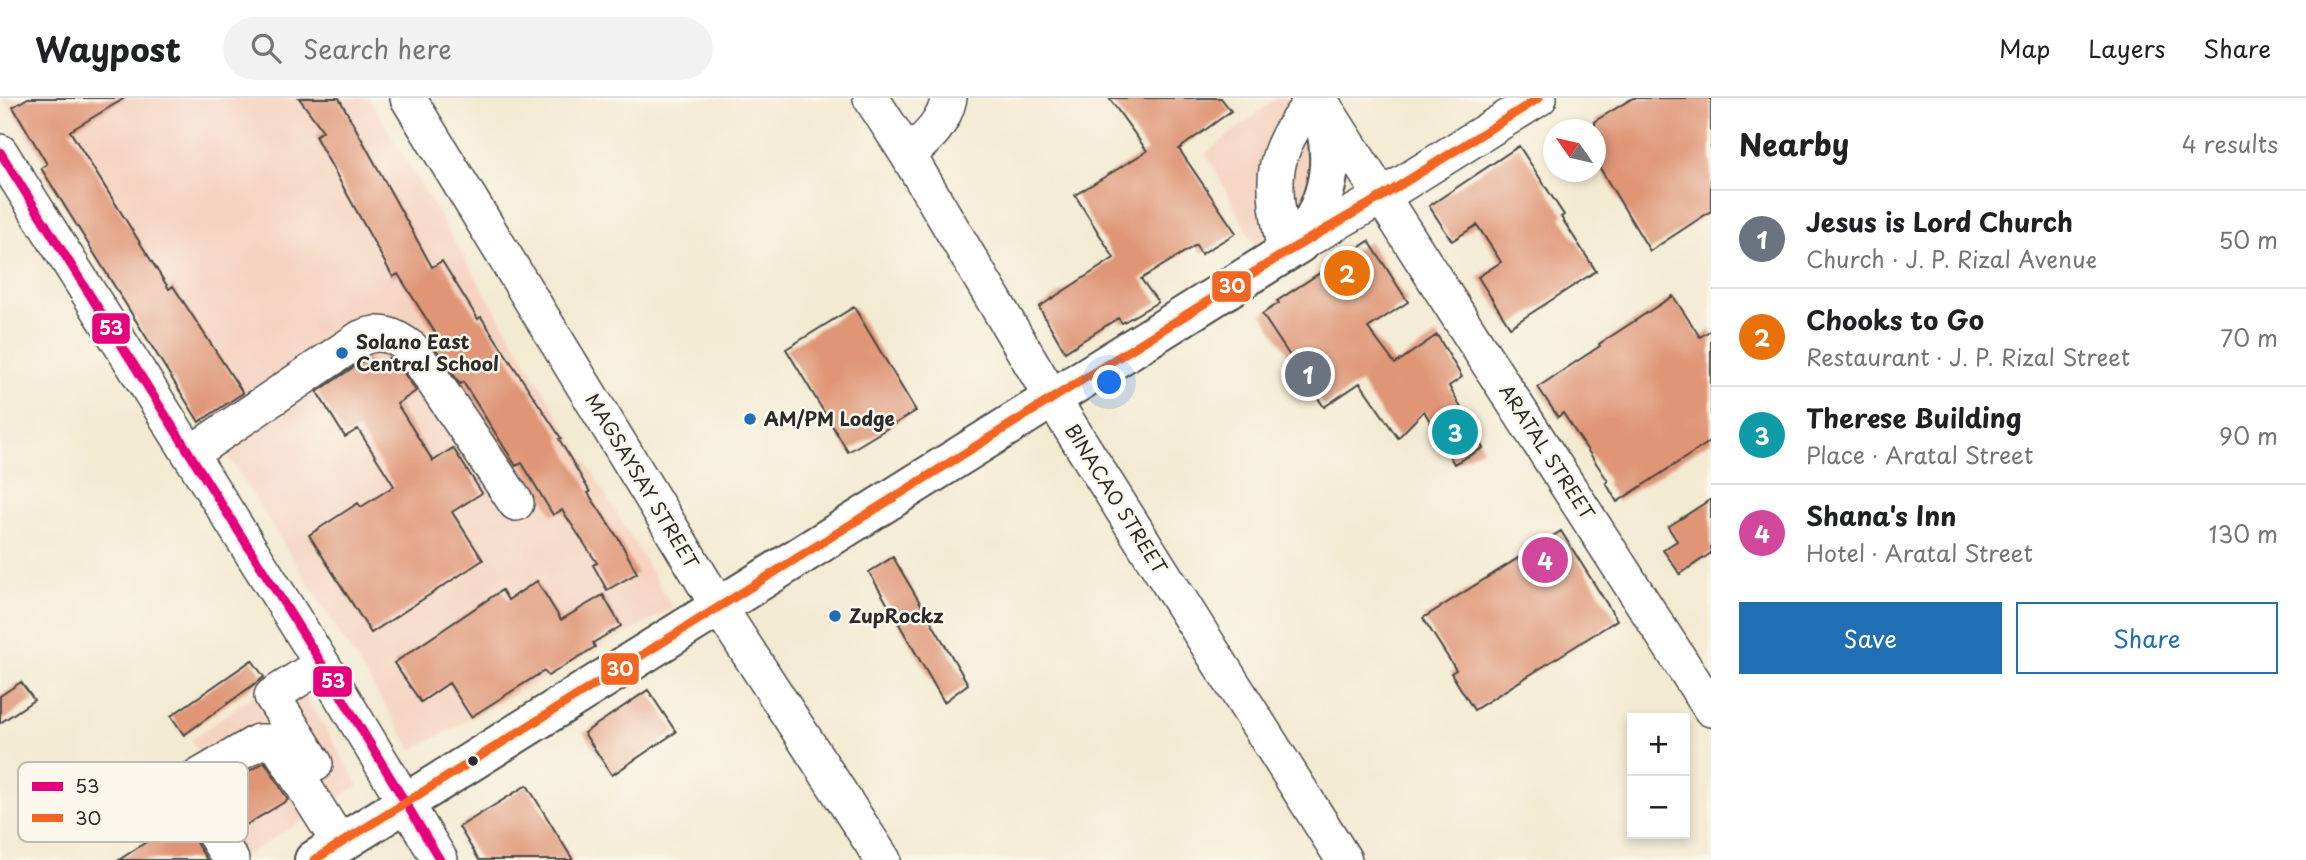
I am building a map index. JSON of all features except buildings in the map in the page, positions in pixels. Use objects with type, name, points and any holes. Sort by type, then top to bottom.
[{"type":"main road","points":[[338,845],[1292,248],[1314,221],[1326,193],[1330,165],[1324,118],[1317,98]]},
{"type":"street","name":"MAGSAYSAY STREET","points":[[408,98],[719,607],[883,860]]},
{"type":"street","name":"BINACAO STREET","points":[[871,98],[908,155],[1052,398],[1344,860]]},
{"type":"street","points":[[908,155],[942,120],[949,98]]},
{"type":"street","points":[[1317,98],[1285,139],[1279,157],[1274,189],[1292,248],[1383,196],[1539,98]]},
{"type":"street","name":"ARATAL STREET","points":[[1317,98],[1383,196],[1711,709]]},
{"type":"street","points":[[0,152],[322,664],[440,860]]},
{"type":"street","points":[[190,454],[361,338],[374,332],[389,334],[412,349],[516,503]]},
{"type":"street","points":[[322,664],[272,696],[338,845]]},
{"type":"street","points":[[224,762],[258,742],[270,742],[279,747],[338,845]]},
{"type":"street","points":[[219,842],[231,860]]},
{"type":"shaded area","name":"Solano East Central School","points":[[3,98],[369,98],[673,608],[413,750]]},
{"type":"shaded area","points":[[1276,98],[1294,98],[1310,135],[1313,156],[1309,189],[1289,225],[1258,252],[1206,153]]},
{"type":"shaded area","points":[[289,669],[359,785],[239,860],[222,860],[211,842],[248,842],[248,762],[193,762],[201,756],[191,740]]},
{"type":"transit line","name":"30","points":[[314,860],[1285,253],[1383,196],[1539,98]]},
{"type":"transit line","name":"53","points":[[0,152],[322,664],[440,860]]},
{"type":"place","name":"Chooks to Go","points":[[1347,273]]},
{"type":"place","name":"Solano East Central School","points":[[342,353]]},
{"type":"place","name":"Jesus is Lord Church","points":[[1308,374]]},
{"type":"place","name":"AM/PM Lodge","points":[[750,419]]},
{"type":"place","name":"Therese Building","points":[[1455,432]]},
{"type":"place","name":"Shana's Inn","points":[[1545,560]]},
{"type":"place","name":"ZupRockz","points":[[835,616]]}]
